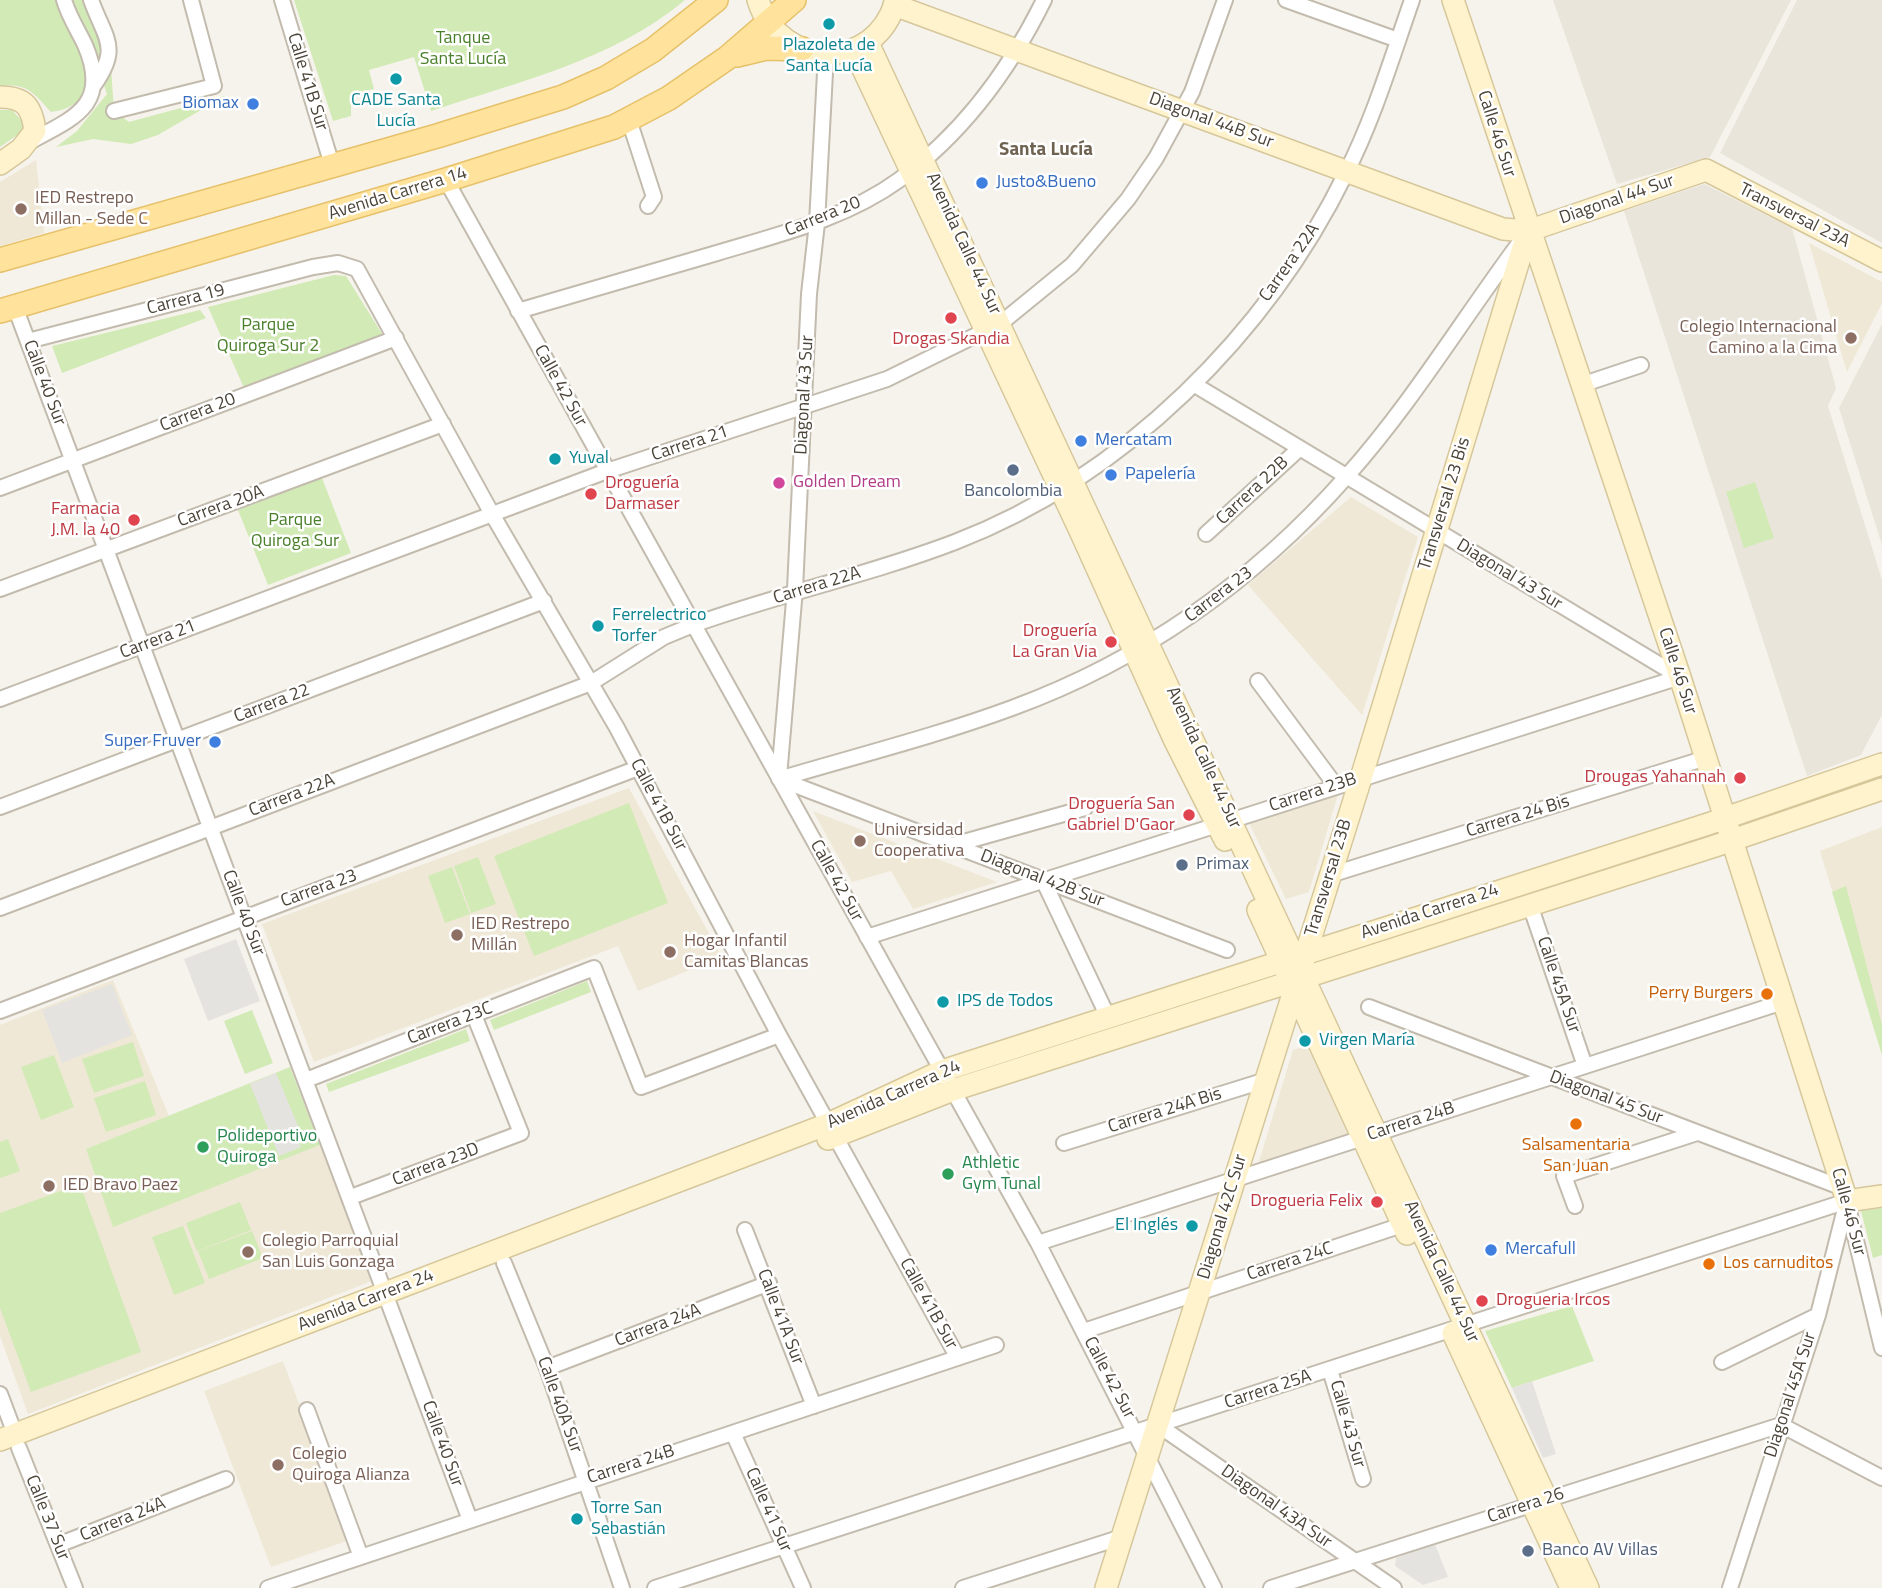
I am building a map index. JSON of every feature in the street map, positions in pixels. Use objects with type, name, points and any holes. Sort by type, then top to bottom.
[{"type":"main road","points":[[0,260],[534,107],[585,88],[653,50],[716,0]]},
{"type":"main road","points":[[758,0],[771,23],[789,41],[802,49]]},
{"type":"main road","name":"Avenida Carrera 14","points":[[8,309],[446,180],[629,120],[669,98],[727,58],[771,23],[794,0]]},
{"type":"main road","name":"Calle 46 Sur","points":[[1453,0],[1528,231],[1680,677],[1845,1195]]},
{"type":"main road","points":[[727,58],[766,48],[802,49],[827,54],[861,46],[889,20],[895,3]]},
{"type":"main road","name":"Diagonal 44B Sur","points":[[895,3],[1491,226],[1528,231]]},
{"type":"main road","name":"Avenida Calle 44 Sur","points":[[861,46],[1296,970],[1539,1501],[1588,1588]]},
{"type":"main road","points":[[0,97],[22,100],[28,105],[35,131],[28,143],[0,164]]},
{"type":"main road","name":"Diagonal 44 Sur","points":[[1528,231],[1706,170]]},
{"type":"main road","name":"Transversal 23A","points":[[1706,170],[1882,261]]},
{"type":"main road","name":"Transversal 23 Bis","points":[[1361,778],[1528,231]]},
{"type":"main road","name":"Avenida Carrera 24","points":[[9,1444],[832,1130],[1296,970],[1350,938],[1725,818],[1882,764]]},
{"type":"main road","name":"Transversal 23B","points":[[1296,970],[1321,903],[1361,778]]},
{"type":"main road","name":"Avenida Carrera 24","points":[[389,1300],[504,1263],[832,1130],[942,1071],[1108,1017],[1296,970],[1530,905],[1732,841],[1882,789]]},
{"type":"main road","points":[[1321,903],[1331,929],[1350,938]]},
{"type":"main road","name":"Diagonal 42C Sur","points":[[1106,1588],[1266,1080],[1296,970]]},
{"type":"main road","name":"Carrera 25A","points":[[1845,1195],[1882,1196]]},
{"type":"main road","name":"Avenida Calle 44 Sur","points":[[1539,1501],[1571,1588]]},
{"type":"street","points":[[64,0],[91,61],[94,74],[91,97]]},
{"type":"street","points":[[28,143],[75,118],[91,97],[93,86],[109,61],[110,53],[91,0]]},
{"type":"street","points":[[114,111],[214,86],[191,0]]},
{"type":"street","name":"Calle 41B Sur","points":[[282,0],[332,165]]},
{"type":"street","name":"Carrera 20","points":[[518,311],[817,223],[872,197],[917,165],[978,103],[1020,50],[1044,0]]},
{"type":"street","name":"Carrera 21","points":[[0,699],[607,471],[887,379],[994,327],[1072,265],[1100,234],[1156,158],[1183,111],[1226,0]]},
{"type":"street","points":[[1286,0],[1398,40]]},
{"type":"street","name":"Carrera 22A","points":[[0,908],[591,683],[664,637],[693,625],[954,542],[1013,515],[1067,483],[1152,424],[1195,385],[1288,268],[1347,172],[1412,0]]},
{"type":"street","name":"Diagonal 43 Sur","points":[[779,779],[794,592],[809,294],[817,223],[827,54]]},
{"type":"street","points":[[629,120],[654,197],[648,206]]},
{"type":"street","name":"Calle 42 Sur","points":[[446,180],[1038,1243],[1137,1432],[1214,1588]]},
{"type":"street","name":"Carrera 23","points":[[779,779],[1013,708],[1142,647],[1193,616],[1247,576],[1347,476],[1422,383],[1483,291],[1528,231]]},
{"type":"street","name":"Calle 41B Sur","points":[[345,264],[354,266],[360,272],[492,514],[591,683],[779,1035],[958,1358]]},
{"type":"street","name":"Carrera 19","points":[[28,341],[313,267],[345,264]]},
{"type":"street","name":"Calle 40 Sur","points":[[8,309],[28,341],[470,1520]]},
{"type":"street","name":"Carrera 20","points":[[0,488],[396,338]]},
{"type":"street","points":[[1581,385],[1641,365]]},
{"type":"street","name":"Diagonal 43 Sur","points":[[1195,385],[1680,677]]},
{"type":"street","name":"Carrera 20A","points":[[0,589],[443,424]]},
{"type":"street","name":"Carrera 22B","points":[[1206,534],[1300,448]]},
{"type":"street","name":"Carrera 22","points":[[0,807],[544,601]]},
{"type":"street","name":"Carrera 23B","points":[[867,937],[1680,677]]},
{"type":"street","points":[[1258,681],[1336,786]]},
{"type":"street","name":"Carrera 24 Bis","points":[[1330,875],[1706,758]]},
{"type":"street","name":"Carrera 23","points":[[0,1011],[638,768]]},
{"type":"street","name":"Diagonal 42B Sur","points":[[779,779],[1227,950]]},
{"type":"street","points":[[953,845],[1085,808]]},
{"type":"street","points":[[1043,880],[1108,1017]]},
{"type":"street","name":"Calle 45A Sur","points":[[1530,905],[1586,1066]]},
{"type":"street","name":"Carrera 23C","points":[[306,1080],[594,968],[641,1087],[779,1035]]},
{"type":"street","name":"Carrera 24B","points":[[1038,1243],[1783,1002]]},
{"type":"street","name":"Diagonal 45 Sur","points":[[1369,1007],[1697,1133],[1845,1195]]},
{"type":"street","name":"Carrera 23D","points":[[351,1197],[522,1133],[474,1015]]},
{"type":"street","name":"Carrera 24A Bis","points":[[1064,1143],[1266,1080]]},
{"type":"street","points":[[1575,1206],[1564,1176],[1697,1133]]},
{"type":"street","name":"Diagonal 45A Sur","points":[[1730,1588],[1818,1315],[1845,1195]]},
{"type":"street","name":"Carrera 25A","points":[[655,1588],[1459,1328],[1845,1195]]},
{"type":"street","name":"Calle 46 Sur","points":[[1845,1195],[1882,1348]]},
{"type":"street","name":"Carrera 24C","points":[[1084,1331],[1410,1223]]},
{"type":"street","name":"Calle 41A Sur","points":[[745,1230],[769,1283],[814,1406]]},
{"type":"street","name":"Calle 40A Sur","points":[[504,1263],[547,1368],[622,1588]]},
{"type":"street","name":"Carrera 24A","points":[[547,1368],[769,1283]]},
{"type":"street","points":[[1722,1362],[1818,1315]]},
{"type":"street","name":"Carrera 24B","points":[[268,1588],[586,1479],[996,1345]]},
{"type":"street","name":"Calle 43 Sur","points":[[1331,1370],[1363,1479]]},
{"type":"street","name":"Calle 37 Sur","points":[[0,1394],[9,1444],[58,1545],[75,1588]]},
{"type":"street","points":[[307,1410],[361,1557]]},
{"type":"street","name":"Diagonal 43A Sur","points":[[1158,1425],[1394,1588]]},
{"type":"street","points":[[1781,1425],[1882,1478]]},
{"type":"street","name":"Carrera 26","points":[[1271,1588],[1781,1425]]},
{"type":"street","name":"Calle 41 Sur","points":[[733,1433],[803,1588]]},
{"type":"street","name":"Carrera 24A","points":[[58,1545],[226,1479]]},
{"type":"street","points":[[963,1588],[1122,1537]]},
{"type":"shaded area","points":[[1553,0],[1791,0],[1710,157],[1617,184]]},
{"type":"shaded area","points":[[1797,0],[1882,0],[1882,243],[1720,153]]},
{"type":"shaded area","name":"IED Restrepo Millan - Sede C","points":[[36,160],[44,233],[0,246],[0,182]]},
{"type":"shaded area","points":[[1704,184],[1792,228],[1836,388],[1828,406],[1882,580],[1882,715],[1861,755],[1807,776],[1624,211]]},
{"type":"shaded area","name":"Colegio Internacional Camino a la Cima","points":[[1809,243],[1882,282],[1882,303],[1847,372]]},
{"type":"shaded area","points":[[1882,324],[1882,545],[1839,408]]},
{"type":"shaded area","points":[[1351,497],[1418,537],[1362,715],[1248,585]]},
{"type":"shaded area","name":"IED Restrepo Millán","points":[[629,788],[722,957],[638,991],[618,946],[314,1062],[262,924]]},
{"type":"shaded area","points":[[1339,791],[1309,892],[1286,899],[1248,821]]},
{"type":"shaded area","name":"Universidad Cooperativa","points":[[813,811],[997,882],[913,909],[891,871],[852,882]]},
{"type":"shaded area","points":[[1882,827],[1882,1055],[1820,851]]},
{"type":"shaded area","points":[[236,939],[260,1001],[208,1021],[184,959]]},
{"type":"shaded area","name":"IED Bravo Paez","points":[[113,980],[169,1116],[86,1149],[113,1226],[320,1145],[372,1281],[28,1414],[0,1336],[0,1025]]},
{"type":"shaded area","points":[[112,984],[132,1035],[62,1063],[42,1010]]},
{"type":"shaded area","points":[[1311,1045],[1353,1135],[1257,1168],[1293,1050]]},
{"type":"shaded area","points":[[276,1073],[303,1138],[298,1141],[301,1147],[279,1156],[250,1084]]},
{"type":"shaded area","name":"Colegio Quiroga Alianza","points":[[283,1361],[350,1540],[271,1567],[204,1391]]},
{"type":"shaded area","points":[[1532,1381],[1556,1454],[1543,1458],[1512,1388]]},
{"type":"shaded area","points":[[1435,1544],[1448,1577],[1423,1585],[1395,1566],[1396,1558]]},
{"type":"green space","points":[[0,0],[57,0],[80,48],[85,66],[87,82],[82,96],[71,106],[51,112],[29,91],[17,86],[0,86]]},
{"type":"green space","points":[[73,0],[87,0],[110,53],[114,111],[129,122],[225,96],[158,135],[131,144],[93,139],[56,147],[77,131],[107,94]]},
{"type":"green space","name":"Tanque Santa Lucía","points":[[294,0],[685,0],[657,21],[596,54],[431,111],[414,57],[369,70],[374,89],[351,94],[351,116],[333,121]]},
{"type":"green space","points":[[0,110],[12,110],[24,123],[23,131],[0,147]]},
{"type":"green space","name":"Parque Quiroga Sur 2","points":[[334,275],[346,276],[384,337],[245,390],[208,307]]},
{"type":"green space","points":[[200,310],[206,318],[62,373],[52,346]]},
{"type":"green space","name":"Parque Quiroga Sur","points":[[322,478],[351,553],[268,585],[238,510]]},
{"type":"green space","points":[[1755,482],[1774,538],[1744,548],[1726,492]]},
{"type":"green space","points":[[629,803],[668,903],[534,956],[494,856]]},
{"type":"green space","points":[[478,857],[496,904],[471,913],[454,866]]},
{"type":"green space","points":[[452,867],[470,914],[445,923],[428,876]]},
{"type":"green space","points":[[1846,886],[1882,1025],[1882,1055],[1832,892]]},
{"type":"green space","points":[[587,981],[591,992],[494,1030],[490,1020]]},
{"type":"green space","points":[[252,1010],[273,1063],[245,1074],[224,1021]]},
{"type":"green space","points":[[466,1029],[470,1041],[329,1092],[326,1084]]},
{"type":"green space","points":[[133,1042],[144,1076],[94,1093],[82,1059]]},
{"type":"green space","points":[[54,1055],[74,1107],[41,1120],[21,1067]]},
{"type":"green space","name":"Polideportivo Quiroga","points":[[290,1067],[320,1145],[113,1227],[86,1149]]},
{"type":"green space","points":[[145,1081],[156,1115],[106,1132],[94,1098]]},
{"type":"green space","points":[[8,1139],[20,1171],[0,1178],[0,1142]]},
{"type":"green space","points":[[80,1184],[141,1352],[31,1392],[0,1308],[0,1213]]},
{"type":"green space","points":[[240,1202],[251,1230],[197,1251],[186,1223]]},
{"type":"green space","points":[[1882,1208],[1882,1255],[1873,1258],[1861,1211]]},
{"type":"green space","points":[[183,1226],[205,1283],[174,1295],[152,1237]]},
{"type":"green space","points":[[252,1231],[263,1258],[209,1279],[198,1251]]},
{"type":"green space","points":[[1572,1306],[1594,1361],[1512,1388],[1485,1331]]},
{"type":"place","name":"Plazoleta de Santa Lucía","points":[[829,24]]},
{"type":"place","name":"CADE Santa Lucía","points":[[396,79]]},
{"type":"place","name":"Biomax","points":[[253,104]]},
{"type":"place","name":"Justo&Bueno","points":[[982,183]]},
{"type":"place","name":"IED Restrepo Millan - Sede C","points":[[21,209]]},
{"type":"place","name":"Drogas Skandia","points":[[951,318]]},
{"type":"place","name":"Colegio Internacional Camino a la Cima","points":[[1851,338]]},
{"type":"place","name":"Mercatam","points":[[1081,441]]},
{"type":"place","name":"Yuval","points":[[555,459]]},
{"type":"place","name":"Bancolombia","points":[[1013,470]]},
{"type":"place","name":"Papelería","points":[[1111,475]]},
{"type":"place","name":"Golden Dream","points":[[779,483]]},
{"type":"place","name":"Droguería Darmaser","points":[[591,494]]},
{"type":"place","name":"Farmacia J.M. la 40","points":[[134,520]]},
{"type":"place","name":"Ferrelectrico Torfer","points":[[598,626]]},
{"type":"place","name":"Droguería La Gran Via","points":[[1111,642]]},
{"type":"place","name":"Super Fruver","points":[[215,742]]},
{"type":"place","name":"Drougas Yahannah","points":[[1740,778]]},
{"type":"place","name":"Droguería San Gabriel D'Gaor","points":[[1189,815]]},
{"type":"place","name":"Universidad Cooperativa","points":[[860,841]]},
{"type":"place","name":"Primax","points":[[1182,865]]},
{"type":"place","name":"IED Restrepo Millán","points":[[457,935]]},
{"type":"place","name":"Hogar Infantil Camitas Blancas","points":[[670,952]]},
{"type":"place","name":"Perry Burgers","points":[[1767,994]]},
{"type":"place","name":"IPS de Todos","points":[[943,1002]]},
{"type":"place","name":"Virgen María","points":[[1305,1041]]},
{"type":"place","name":"Salsamentaria San Juan","points":[[1576,1124]]},
{"type":"place","name":"Polideportivo Quiroga","points":[[203,1147]]},
{"type":"place","name":"Athletic Gym Tunal","points":[[948,1174]]},
{"type":"place","name":"IED Bravo Paez","points":[[49,1186]]},
{"type":"place","name":"Drogueria Felix","points":[[1377,1202]]},
{"type":"place","name":"El Inglés","points":[[1192,1226]]},
{"type":"place","name":"Mercafull","points":[[1491,1250]]},
{"type":"place","name":"Colegio Parroquial San Luis Gonzaga","points":[[248,1252]]},
{"type":"place","name":"Los carnuditos","points":[[1709,1264]]},
{"type":"place","name":"Drogueria Ircos","points":[[1482,1301]]},
{"type":"place","name":"Colegio Quiroga Alianza","points":[[278,1465]]},
{"type":"place","name":"Torre San Sebastián","points":[[577,1519]]},
{"type":"place","name":"Banco AV Villas","points":[[1528,1551]]},
{"type":"district","name":"Santa Lucía","points":[[1046,150]]}]
